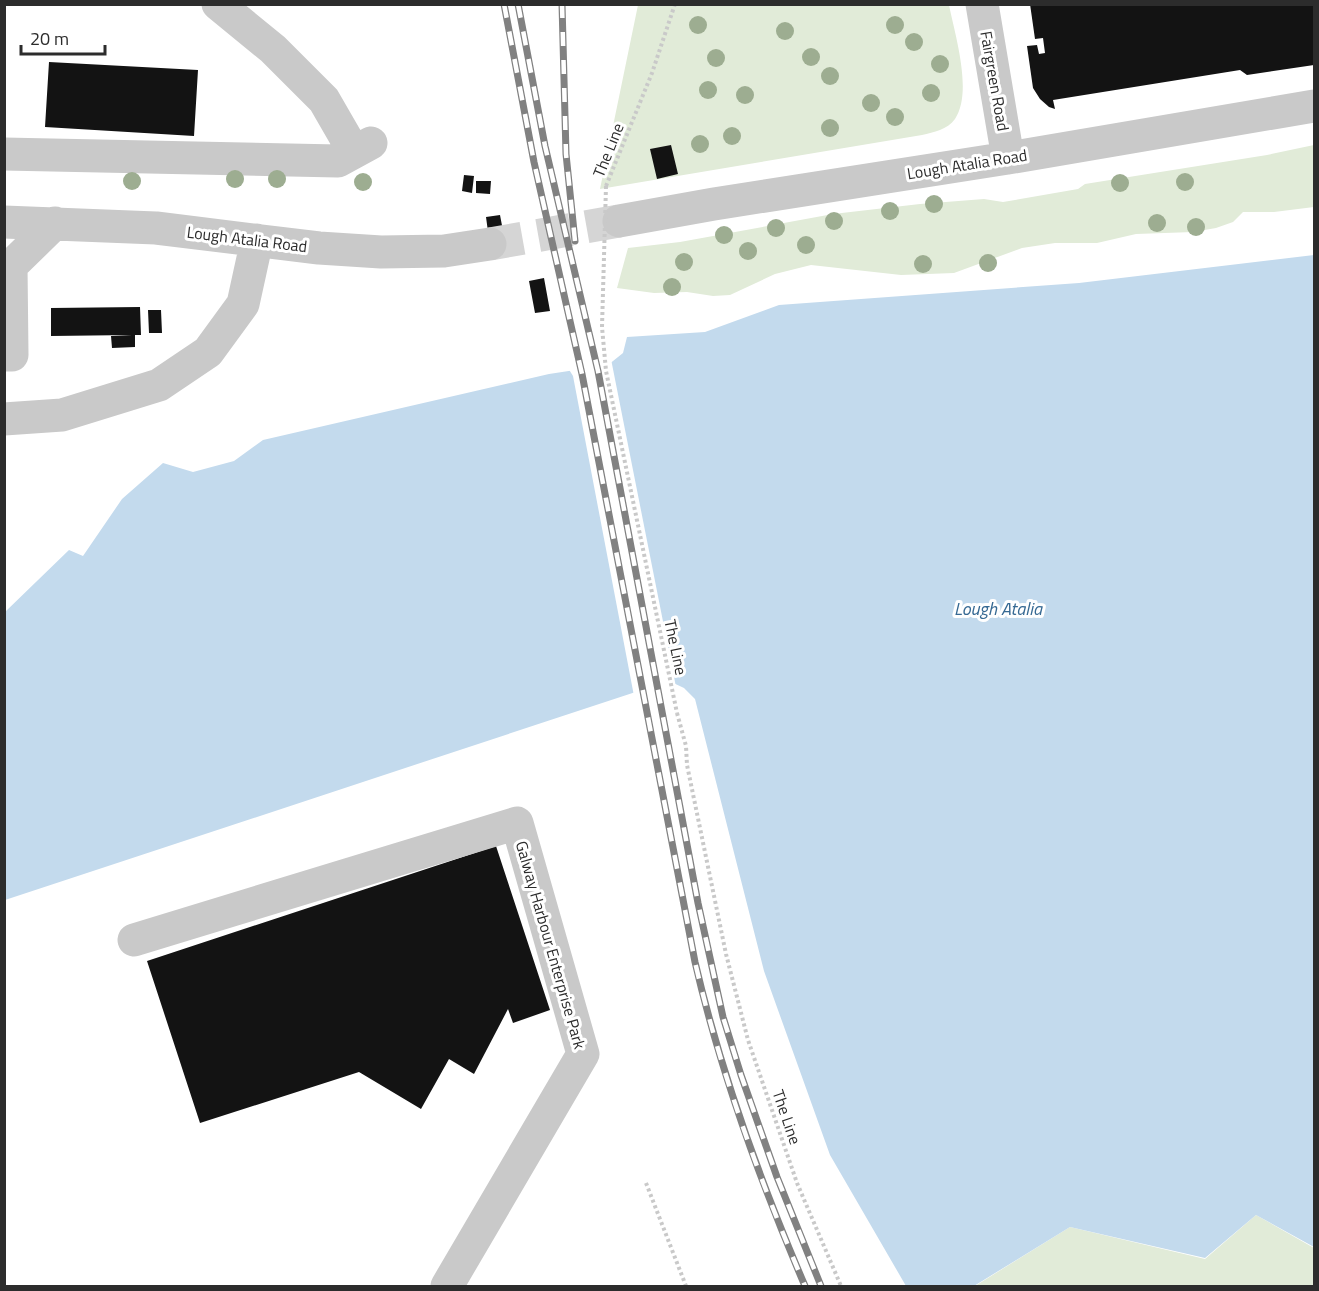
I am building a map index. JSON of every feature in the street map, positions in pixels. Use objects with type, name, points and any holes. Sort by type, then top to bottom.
[{"type":"street","points":[[4,154],[338,161],[362,147],[324,100],[273,50],[218,4]]},
{"type":"street","name":"Fairgreen Road","points":[[982,4],[1008,158]]},
{"type":"street","name":"Lough Atalia Road","points":[[619,221],[1314,106]]},
{"type":"street","name":"Lough Atalia Road","points":[[4,222],[156,228],[319,248],[381,252],[444,251],[490,244]]},
{"type":"street","points":[[4,355],[12,355],[11,266],[55,223]]},
{"type":"street","points":[[4,420],[62,415],[159,385],[208,352],[243,304],[257,240]]},
{"type":"street","name":"Galway Harbour Enterprise Park","points":[[134,940],[517,823],[583,1054],[447,1287]]},
{"type":"path","name":"The Line","points":[[675,4],[652,74],[606,186],[602,327],[606,371],[677,713],[686,746],[687,765],[724,942],[748,1040],[797,1183],[841,1287]]},
{"type":"path","points":[[646,1183],[686,1287]]},
{"type":"green space","points":[[638,5],[949,5],[963,79],[960,108],[955,119],[948,126],[922,135],[600,189]]},
{"type":"green space","points":[[1314,145],[1314,207],[1274,212],[1243,212],[1233,222],[1216,228],[1193,232],[1136,234],[1097,243],[1055,243],[1022,248],[954,273],[901,275],[811,265],[775,274],[730,295],[713,296],[687,292],[654,293],[617,288],[628,248],[680,242],[833,214],[984,199],[1003,202],[1078,189],[1085,184],[1267,155]]},
{"type":"green space","points":[[1256,1215],[1314,1248],[1314,1286],[975,1286],[1070,1227],[1205,1259]]},
{"type":"water","name":"Lough Atalia","points":[[1314,255],[1314,1247],[1256,1215],[1205,1258],[1070,1227],[974,1286],[906,1286],[830,1155],[764,971],[695,699],[684,688],[669,681],[5,900],[5,612],[69,550],[83,556],[122,499],[163,463],[193,472],[234,461],[263,440],[549,374],[608,365],[623,353],[627,337],[705,332],[779,305],[1079,283]]},
{"type":"pier","points":[[611,359],[676,687],[668,684],[634,696],[573,376],[568,368],[607,362]]},
{"type":"building","points":[[1030,4],[1314,4],[1314,65],[1247,75],[1240,70],[1053,100],[1055,109],[1040,99],[1033,88],[1027,46],[1037,45],[1039,54],[1045,53],[1043,38],[1035,39]]},
{"type":"building","points":[[49,62],[198,70],[194,136],[45,127]]},
{"type":"building","points":[[671,145],[678,174],[657,179],[650,149]]},
{"type":"building","points":[[464,175],[474,176],[472,193],[462,191]]},
{"type":"building","points":[[476,181],[491,181],[490,194],[476,193]]},
{"type":"building","points":[[500,215],[504,236],[489,239],[486,217]]},
{"type":"building","points":[[544,278],[550,311],[535,313],[529,281]]},
{"type":"building","points":[[140,307],[141,335],[135,335],[135,347],[112,348],[111,336],[132,335],[51,336],[51,308]]},
{"type":"building","points":[[148,310],[161,310],[162,333],[149,333]]},
{"type":"building","points":[[496,846],[550,1010],[513,1023],[508,1009],[474,1074],[449,1059],[421,1109],[359,1072],[200,1123],[147,961]]},
{"type":"tunnel","points":[[490,244],[619,221]]},
{"type":"railway","points":[[504,4],[534,162],[582,374],[695,962],[729,1086],[772,1207],[805,1286]]},
{"type":"railway","points":[[518,4],[545,146],[598,371],[698,903],[723,1017],[777,1177],[821,1286]]},
{"type":"railway","points":[[562,4],[566,154],[575,241]]}]
